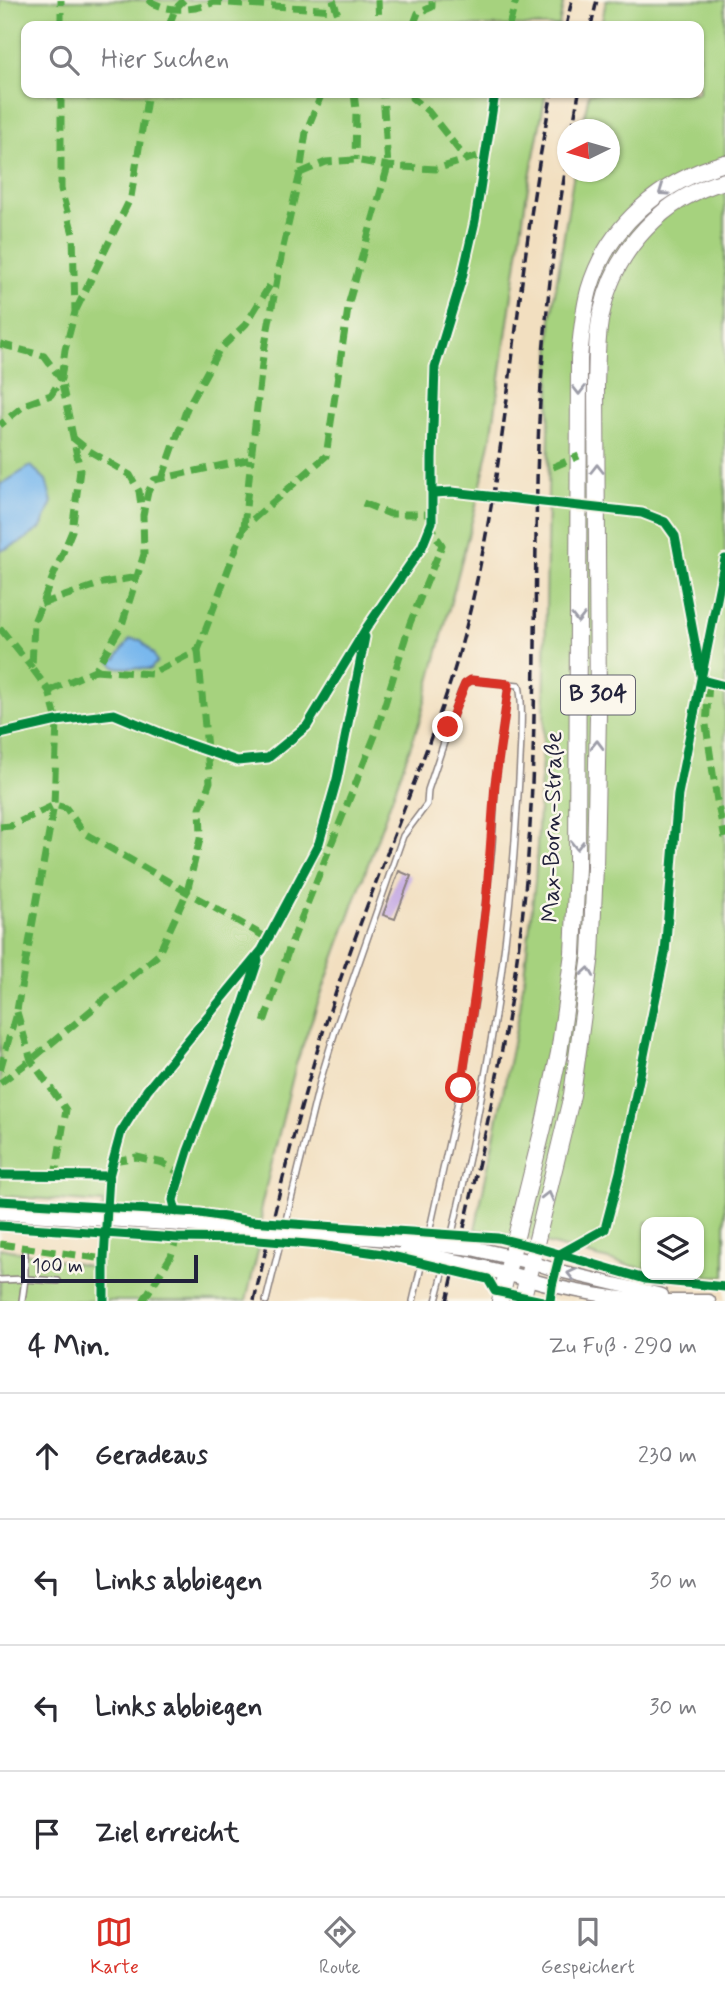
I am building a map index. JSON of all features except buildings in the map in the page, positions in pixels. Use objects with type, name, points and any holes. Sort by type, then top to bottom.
[{"type":"main road","name":"Max-Born-Straße","points":[[500,1301],[543,1128],[556,1066],[573,953],[577,867],[579,359],[582,320],[599,266],[632,216],[661,191],[678,181],[695,172],[725,163]]},
{"type":"main road","name":"Max-Born-Straße","points":[[522,1301],[572,1095],[591,955],[598,713],[596,386],[601,311],[613,275],[628,250],[653,221],[686,196],[725,181]]},
{"type":"main road","points":[[0,1212],[259,1229],[472,1248],[508,1265],[528,1279]]},
{"type":"main road","points":[[324,1235],[469,1264],[508,1265],[531,1262]]},
{"type":"street","points":[[531,1262],[687,1301]]},
{"type":"street","points":[[528,1279],[552,1286],[620,1297],[660,1301],[709,1301]]},
{"type":"lane","points":[[266,1301],[328,1053],[403,836],[427,804],[428,790],[465,684],[471,680],[519,685],[522,698],[515,845],[499,993],[484,1088],[436,1301]]},
{"type":"lane","points":[[413,1301],[445,1164],[469,1034],[486,905],[495,784],[509,684]]},
{"type":"lane","points":[[22,1301],[25,1248]]},
{"type":"lane","points":[[0,1280],[58,1282]]},
{"type":"green space","points":[[0,0],[564,0],[560,21],[21,21],[21,98],[545,98],[526,198],[492,433],[479,494],[420,720],[296,1064],[261,1207],[262,1235],[246,1301],[0,1301],[0,1248],[98,1268],[103,1203],[0,1196]]},
{"type":"green space","points":[[606,0],[725,0],[725,1276],[704,1277],[704,1217],[641,1217],[641,1268],[539,1241],[475,1230],[520,1009],[535,881],[544,723],[551,318],[572,182],[620,182],[620,119],[584,119],[588,98],[704,98],[704,21],[602,21]]},
{"type":"water","points":[[31,466],[46,480],[52,502],[41,528],[21,542],[1,551],[0,485]]},
{"type":"water","points":[[130,639],[141,640],[154,655],[157,662],[150,669],[115,667],[110,660],[116,659]]},
{"type":"railway","points":[[567,21],[572,0]]},
{"type":"railway","points":[[592,21],[597,0]]},
{"type":"railway","points":[[254,1301],[320,1041],[352,947],[439,715],[460,650],[490,512],[539,162],[551,98]]},
{"type":"railway","points":[[574,119],[578,98]]},
{"type":"railway","points":[[447,1301],[507,1024],[523,912],[533,763],[540,402],[550,278],[563,182]]},
{"type":"marked path","points":[[61,0],[61,21]]},
{"type":"marked path","points":[[148,0],[172,9],[198,7],[214,2],[336,10]]},
{"type":"marked path","points":[[171,21],[175,9],[184,0]]},
{"type":"marked path","points":[[333,0],[340,21]]},
{"type":"marked path","points":[[378,0],[379,21]]},
{"type":"marked path","points":[[415,21],[418,13],[432,7],[432,0]]},
{"type":"marked path","points":[[510,21],[516,0]]},
{"type":"marked path","points":[[0,1070],[17,1010],[54,805],[57,721],[49,691],[32,668],[34,622],[72,531],[80,470],[61,379],[75,312],[73,234],[61,189],[61,98]]},
{"type":"marked path","points":[[76,310],[131,197],[147,98]]},
{"type":"marked path","points":[[49,691],[95,670],[122,625],[144,554],[143,515],[148,492],[154,480],[251,459],[263,356],[283,247],[300,173],[306,132],[320,98]]},
{"type":"marked path","points":[[355,98],[355,160]]},
{"type":"marked path","points":[[95,670],[151,674],[198,650],[244,527],[326,456],[349,302],[388,166],[383,98]]},
{"type":"marked path","points":[[412,98],[428,111],[466,159]]},
{"type":"marked path","points":[[300,173],[326,162],[355,160],[388,166],[436,169],[485,154]]},
{"type":"marked path","points":[[162,479],[187,408],[219,350],[246,324],[273,280]]},
{"type":"marked path","points":[[0,344],[44,356],[61,379],[51,395],[26,404],[0,425]]},
{"type":"marked path","points":[[73,438],[130,475],[139,491],[141,505]]},
{"type":"marked path","points":[[553,467],[579,456]]},
{"type":"marked path","points":[[244,527],[251,459]]},
{"type":"marked path","points":[[363,503],[390,514],[433,514]]},
{"type":"marked path","points":[[262,1018],[265,1019],[289,949],[376,733],[410,623],[442,545],[435,535],[432,522]]},
{"type":"marked path","points":[[41,604],[103,583],[137,577]]},
{"type":"marked path","points":[[0,628],[32,668]]},
{"type":"marked path","points":[[0,1083],[158,955],[187,892],[201,835],[200,808],[210,782],[198,650]]},
{"type":"marked path","points":[[709,683],[706,725],[725,838]]},
{"type":"marked path","points":[[0,827],[11,826],[54,805],[66,808],[84,833],[267,938]]},
{"type":"marked path","points":[[17,1012],[31,1060],[66,1110],[55,1176]]},
{"type":"marked path","points":[[113,1161],[137,1157],[163,1163],[181,1174]]},
{"type":"marked path","points":[[143,1301],[171,1256],[177,1238]]},
{"type":"marked path","points":[[0,1244],[104,1259]]},
{"type":"cycle path","points":[[0,734],[57,721],[114,714],[237,761],[268,758],[307,726],[367,627],[422,547],[432,522],[435,367],[462,278],[475,221],[494,98]]},
{"type":"cycle path","points":[[433,493],[452,492],[642,513],[665,522],[675,536],[702,680],[725,686]]},
{"type":"cycle path","points":[[550,1301],[560,1254],[605,1229],[620,1172],[665,953],[678,794],[725,559]]},
{"type":"cycle path","points":[[104,1301],[109,1176],[121,1132],[147,1090],[262,950],[319,843],[337,779],[365,637]]},
{"type":"cycle path","points":[[176,1212],[173,1200],[188,1151],[258,960]]},
{"type":"cycle path","points":[[0,1175],[109,1176]]},
{"type":"cycle path","points":[[0,1201],[200,1213],[250,1221],[498,1238],[645,1279],[725,1287]]},
{"type":"cycle path","points":[[0,1226],[320,1245],[383,1254],[488,1279],[495,1291],[542,1301]]},
{"type":"route","points":[[448,727],[465,684],[471,680],[509,684],[495,784],[486,905],[461,1088]]}]
